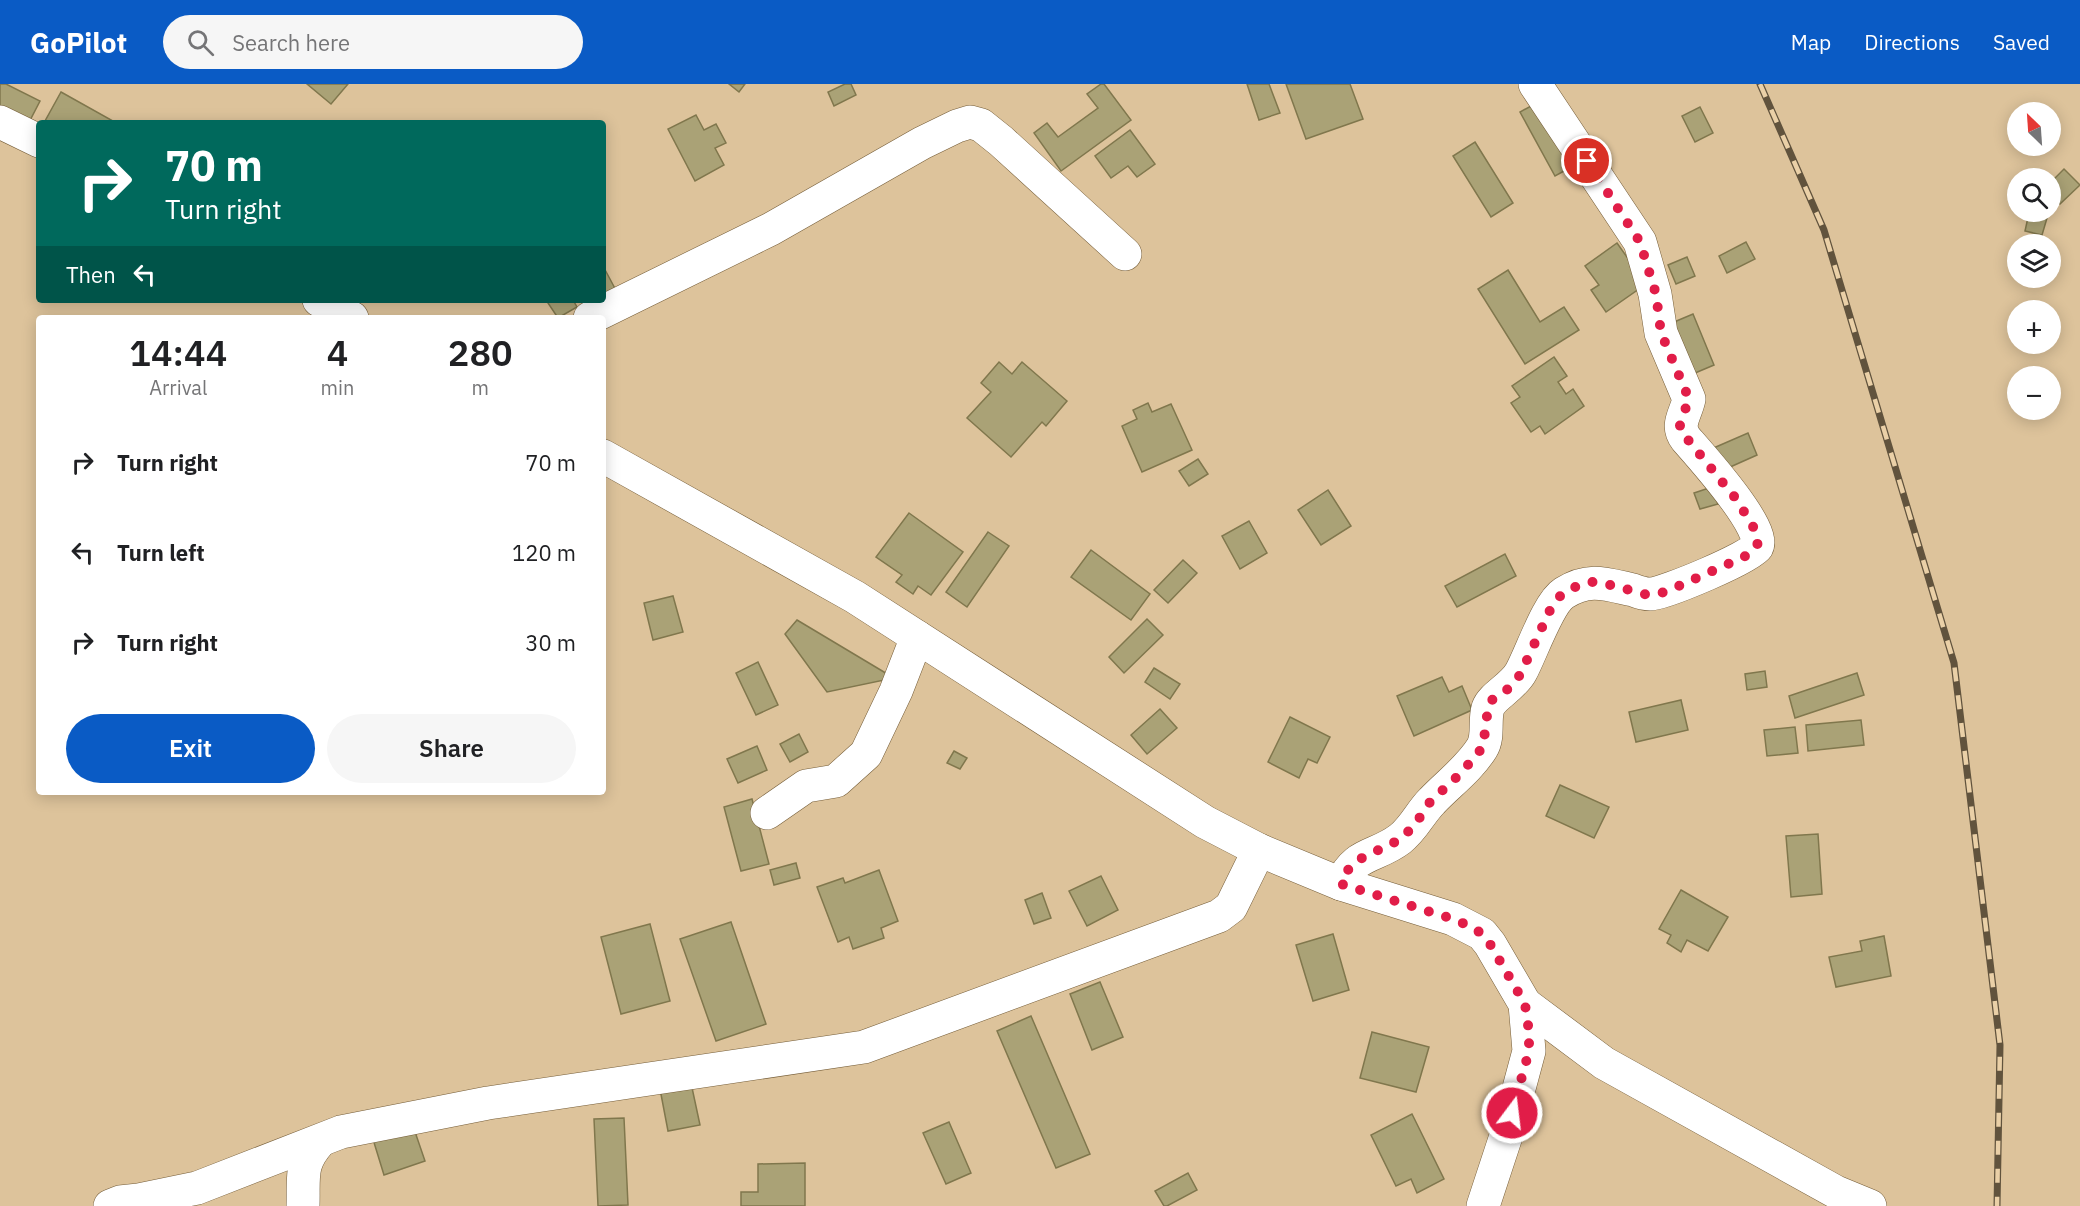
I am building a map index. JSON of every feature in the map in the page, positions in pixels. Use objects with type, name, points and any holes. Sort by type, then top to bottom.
[{"type":"street","points":[[1341,884],[1348,870],[1358,860],[1399,840],[1414,826],[1430,802],[1462,772],[1483,747],[1488,708],[1492,700],[1508,689],[1520,675],[1551,608],[1561,595],[1577,586],[1592,582],[1648,595],[1665,592],[1744,557],[1757,546],[1755,530],[1737,500],[1680,430],[1689,399],[1661,333],[1656,294],[1640,242],[1535,84]]},
{"type":"street","points":[[0,122],[36,140]]},
{"type":"street","points":[[596,315],[771,229],[922,143],[970,122],[981,125],[1001,141],[1125,254]]},
{"type":"street","points":[[325,303],[347,315]]},
{"type":"street","points":[[606,458],[855,597],[1205,822],[1258,850],[1341,884],[1433,912],[1472,927],[1490,944],[1525,1004],[1604,1063],[1836,1192],[1870,1206]]},
{"type":"street","points":[[767,813],[806,786],[836,782],[866,754],[896,691],[917,637]]},
{"type":"street","points":[[110,1206],[120,1202],[197,1188],[341,1132],[488,1103],[864,1047],[1219,916],[1231,907],[1258,850]]},
{"type":"street","points":[[1483,1206],[1507,1133],[1529,1051],[1525,1004]]},
{"type":"street","points":[[303,1206],[304,1164],[308,1154],[320,1141]]},
{"type":"building","points":[[0,84],[6,84],[40,101],[25,130],[0,118]]},
{"type":"building","points":[[307,84],[348,84],[331,104]]},
{"type":"building","points":[[729,84],[745,84],[739,92]]},
{"type":"building","points":[[845,84],[851,84],[856,95],[834,106],[828,92]]},
{"type":"building","points":[[1104,84],[1131,120],[1061,171],[1034,133],[1047,123],[1058,137],[1098,108],[1087,94]]},
{"type":"building","points":[[1247,84],[1269,84],[1280,113],[1259,120]]},
{"type":"building","points":[[1286,84],[1350,84],[1363,119],[1306,139]]},
{"type":"building","points":[[61,92],[111,120],[46,120]]},
{"type":"building","points":[[1542,100],[1577,164],[1555,176],[1520,112]]},
{"type":"building","points":[[1700,107],[1713,133],[1695,142],[1682,116]]},
{"type":"building","points":[[696,115],[704,130],[716,124],[726,143],[715,148],[724,165],[695,181],[668,129]]},
{"type":"building","points":[[1130,130],[1155,164],[1137,177],[1128,166],[1111,178],[1095,156]]},
{"type":"building","points":[[1475,142],[1513,203],[1491,217],[1453,156]]},
{"type":"building","points":[[2064,169],[2080,185],[2061,203],[2061,172]]},
{"type":"building","points":[[2027,222],[2046,222],[2042,234],[2025,231]]},
{"type":"building","points":[[1746,242],[1755,259],[1727,273],[1719,256]]},
{"type":"building","points":[[1617,243],[1646,284],[1606,312],[1591,290],[1599,285],[1585,266]]},
{"type":"building","points":[[1687,257],[1695,276],[1676,284],[1668,265]]},
{"type":"building","points":[[1508,270],[1540,322],[1564,307],[1579,330],[1525,364],[1478,289]]},
{"type":"building","points":[[606,272],[618,294],[606,299]]},
{"type":"building","points":[[548,303],[575,303],[577,307],[563,315],[556,315]]},
{"type":"building","points":[[1693,314],[1714,365],[1688,376],[1667,325]]},
{"type":"building","points":[[1554,357],[1567,376],[1558,382],[1566,394],[1573,389],[1584,406],[1545,434],[1540,426],[1531,432],[1511,403],[1520,397],[1512,386]]},
{"type":"building","points":[[999,362],[1012,374],[1022,362],[1067,401],[1046,426],[1042,422],[1011,457],[967,418],[991,392],[981,383]]},
{"type":"building","points":[[1148,403],[1152,412],[1171,404],[1192,450],[1142,472],[1122,426],[1137,419],[1133,410]]},
{"type":"building","points":[[1748,433],[1757,455],[1719,472],[1709,450]]},
{"type":"building","points":[[1198,459],[1208,474],[1189,486],[1179,471]]},
{"type":"building","points":[[1712,487],[1718,504],[1700,509],[1694,493]]},
{"type":"building","points":[[1328,490],[1351,526],[1321,545],[1298,510]]},
{"type":"building","points":[[909,513],[963,552],[931,595],[918,586],[913,594],[896,582],[902,575],[876,557]]},
{"type":"building","points":[[1249,521],[1267,553],[1240,569],[1222,536]]},
{"type":"building","points":[[988,532],[1009,546],[967,607],[946,592]]},
{"type":"building","points":[[1091,550],[1150,594],[1131,620],[1071,577]]},
{"type":"building","points":[[1505,554],[1516,576],[1457,607],[1445,586]]},
{"type":"building","points":[[1183,560],[1197,573],[1168,603],[1154,590]]},
{"type":"building","points":[[673,596],[683,632],[653,640],[644,603]]},
{"type":"building","points":[[1147,619],[1163,635],[1124,673],[1109,657]]},
{"type":"building","points":[[797,620],[894,678],[827,692],[785,634]]},
{"type":"building","points":[[758,662],[778,705],[756,715],[736,673]]},
{"type":"building","points":[[1154,668],[1180,684],[1170,699],[1145,682]]},
{"type":"building","points":[[1765,671],[1767,687],[1747,690],[1745,674]]},
{"type":"building","points":[[1857,673],[1864,695],[1795,718],[1789,696]]},
{"type":"building","points":[[1442,677],[1449,692],[1462,686],[1472,710],[1414,736],[1397,696]]},
{"type":"building","points":[[1681,700],[1688,730],[1636,742],[1629,712]]},
{"type":"building","points":[[1160,709],[1177,728],[1147,754],[1131,735]]},
{"type":"building","points":[[1290,717],[1330,737],[1317,763],[1308,759],[1299,778],[1268,762]]},
{"type":"building","points":[[1861,720],[1864,745],[1808,751],[1806,725]]},
{"type":"building","points":[[1795,727],[1798,753],[1767,756],[1764,730]]},
{"type":"building","points":[[799,734],[808,752],[790,762],[780,744]]},
{"type":"building","points":[[757,746],[767,770],[738,783],[727,759]]},
{"type":"building","points":[[954,751],[967,758],[960,769],[947,763]]},
{"type":"building","points":[[1560,785],[1609,807],[1594,838],[1546,816]]},
{"type":"building","points":[[752,799],[769,864],[741,871],[724,807]]},
{"type":"building","points":[[1818,834],[1822,894],[1791,897],[1786,836]]},
{"type":"building","points":[[796,863],[800,878],[774,885],[770,870]]},
{"type":"building","points":[[879,870],[898,921],[881,928],[884,938],[853,949],[849,937],[838,942],[817,887],[843,878],[845,883]]},
{"type":"building","points":[[1101,876],[1118,910],[1087,926],[1069,891]]},
{"type":"building","points":[[1681,890],[1728,917],[1708,951],[1687,940],[1681,952],[1667,943],[1671,935],[1659,929]]},
{"type":"building","points":[[1042,893],[1051,918],[1034,924],[1025,900]]},
{"type":"building","points":[[731,922],[766,1024],[716,1041],[680,939]]},
{"type":"building","points":[[650,924],[670,1001],[621,1014],[601,937]]},
{"type":"building","points":[[1333,934],[1349,990],[1313,1001],[1296,945]]},
{"type":"building","points":[[1884,936],[1891,976],[1836,987],[1829,957],[1862,951],[1860,941]]},
{"type":"building","points":[[1100,982],[1123,1037],[1092,1050],[1070,994]]},
{"type":"building","points":[[1031,1016],[1090,1154],[1056,1168],[997,1031]]},
{"type":"building","points":[[1372,1032],[1429,1047],[1416,1092],[1360,1078]]},
{"type":"building","points":[[691,1083],[700,1125],[668,1131],[660,1089]]},
{"type":"building","points":[[1412,1114],[1444,1179],[1417,1193],[1411,1179],[1396,1186],[1371,1135]]},
{"type":"building","points":[[624,1118],[628,1205],[598,1206],[594,1119]]},
{"type":"building","points":[[949,1122],[971,1173],[946,1184],[923,1133]]},
{"type":"building","points":[[412,1123],[425,1161],[384,1175],[372,1136]]},
{"type":"building","points":[[805,1163],[805,1206],[741,1206],[741,1192],[758,1192],[758,1164]]},
{"type":"building","points":[[1188,1173],[1197,1190],[1164,1206],[1155,1191]]},
{"type":"railway","points":[[1760,84],[1824,230],[1954,663],[2000,1045],[1997,1206]]},
{"type":"route","points":[[1512,1113],[1529,1051],[1529,1032],[1525,1004],[1490,944],[1472,927],[1453,919],[1341,884],[1348,870],[1358,860],[1399,840],[1414,826],[1430,802],[1462,772],[1483,747],[1488,708],[1492,700],[1508,689],[1520,675],[1551,608],[1561,595],[1577,586],[1592,582],[1648,595],[1665,592],[1744,557],[1757,546],[1758,541],[1755,530],[1737,500],[1680,430],[1689,399],[1661,333],[1657,316],[1656,294],[1640,242],[1587,161]]}]
